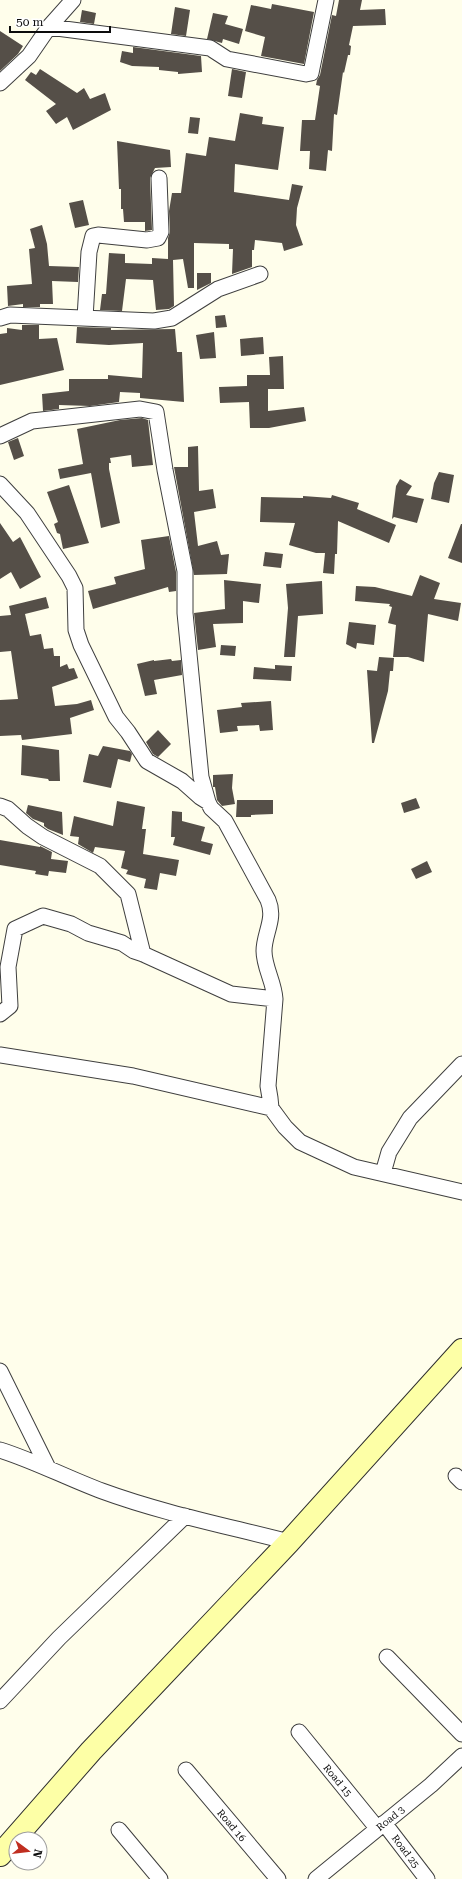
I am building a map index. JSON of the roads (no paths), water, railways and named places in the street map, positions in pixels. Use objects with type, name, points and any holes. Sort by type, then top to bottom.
[{"type":"main road","points":[[0,1855],[91,1751],[289,1542],[462,1350]]},
{"type":"street","points":[[0,83],[29,56],[49,27],[73,0]]},
{"type":"street","points":[[49,27],[210,48],[227,59],[306,74],[311,73],[326,0]]},
{"type":"street","points":[[85,318],[90,243],[93,236],[98,235],[147,240],[158,238],[161,232],[160,178]]},
{"type":"street","points":[[0,318],[10,315],[154,321],[172,318],[218,289],[260,274]]},
{"type":"street","points":[[0,436],[32,421],[140,409],[156,412],[165,470],[185,571],[185,614],[201,777],[211,808],[228,826],[271,906],[269,929],[264,952],[274,988],[275,999],[268,1086],[271,1108],[300,1142],[354,1166],[462,1192]]},
{"type":"street","points":[[0,484],[27,513],[69,576],[74,588],[76,630],[81,645],[116,717],[128,732],[146,761],[182,781],[208,802]]},
{"type":"street","points":[[0,806],[8,809],[27,826],[43,837],[100,866],[128,894],[143,954]]},
{"type":"street","points":[[0,1014],[10,1006],[8,967],[15,929],[43,916],[71,924],[88,934],[122,943],[134,951],[231,994],[275,999]]},
{"type":"street","points":[[0,1055],[133,1076],[271,1108]]},
{"type":"street","points":[[384,1173],[389,1152],[410,1118],[462,1064]]},
{"type":"street","points":[[0,1371],[48,1468]]},
{"type":"street","points":[[0,1450],[48,1468],[102,1491],[185,1516],[289,1542]]},
{"type":"street","points":[[0,1701],[59,1638],[185,1516]]},
{"type":"street","points":[[386,1657],[462,1734]]},
{"type":"street","name":"Road 15","points":[[299,1732],[381,1826]]},
{"type":"street","name":"Road 3","points":[[316,1879],[459,1765]]},
{"type":"street","name":"Road 16","points":[[186,1770],[278,1879]]},
{"type":"street","name":"Road 25","points":[[381,1826],[427,1879]]},
{"type":"street","points":[[120,1830],[160,1879]]}]
